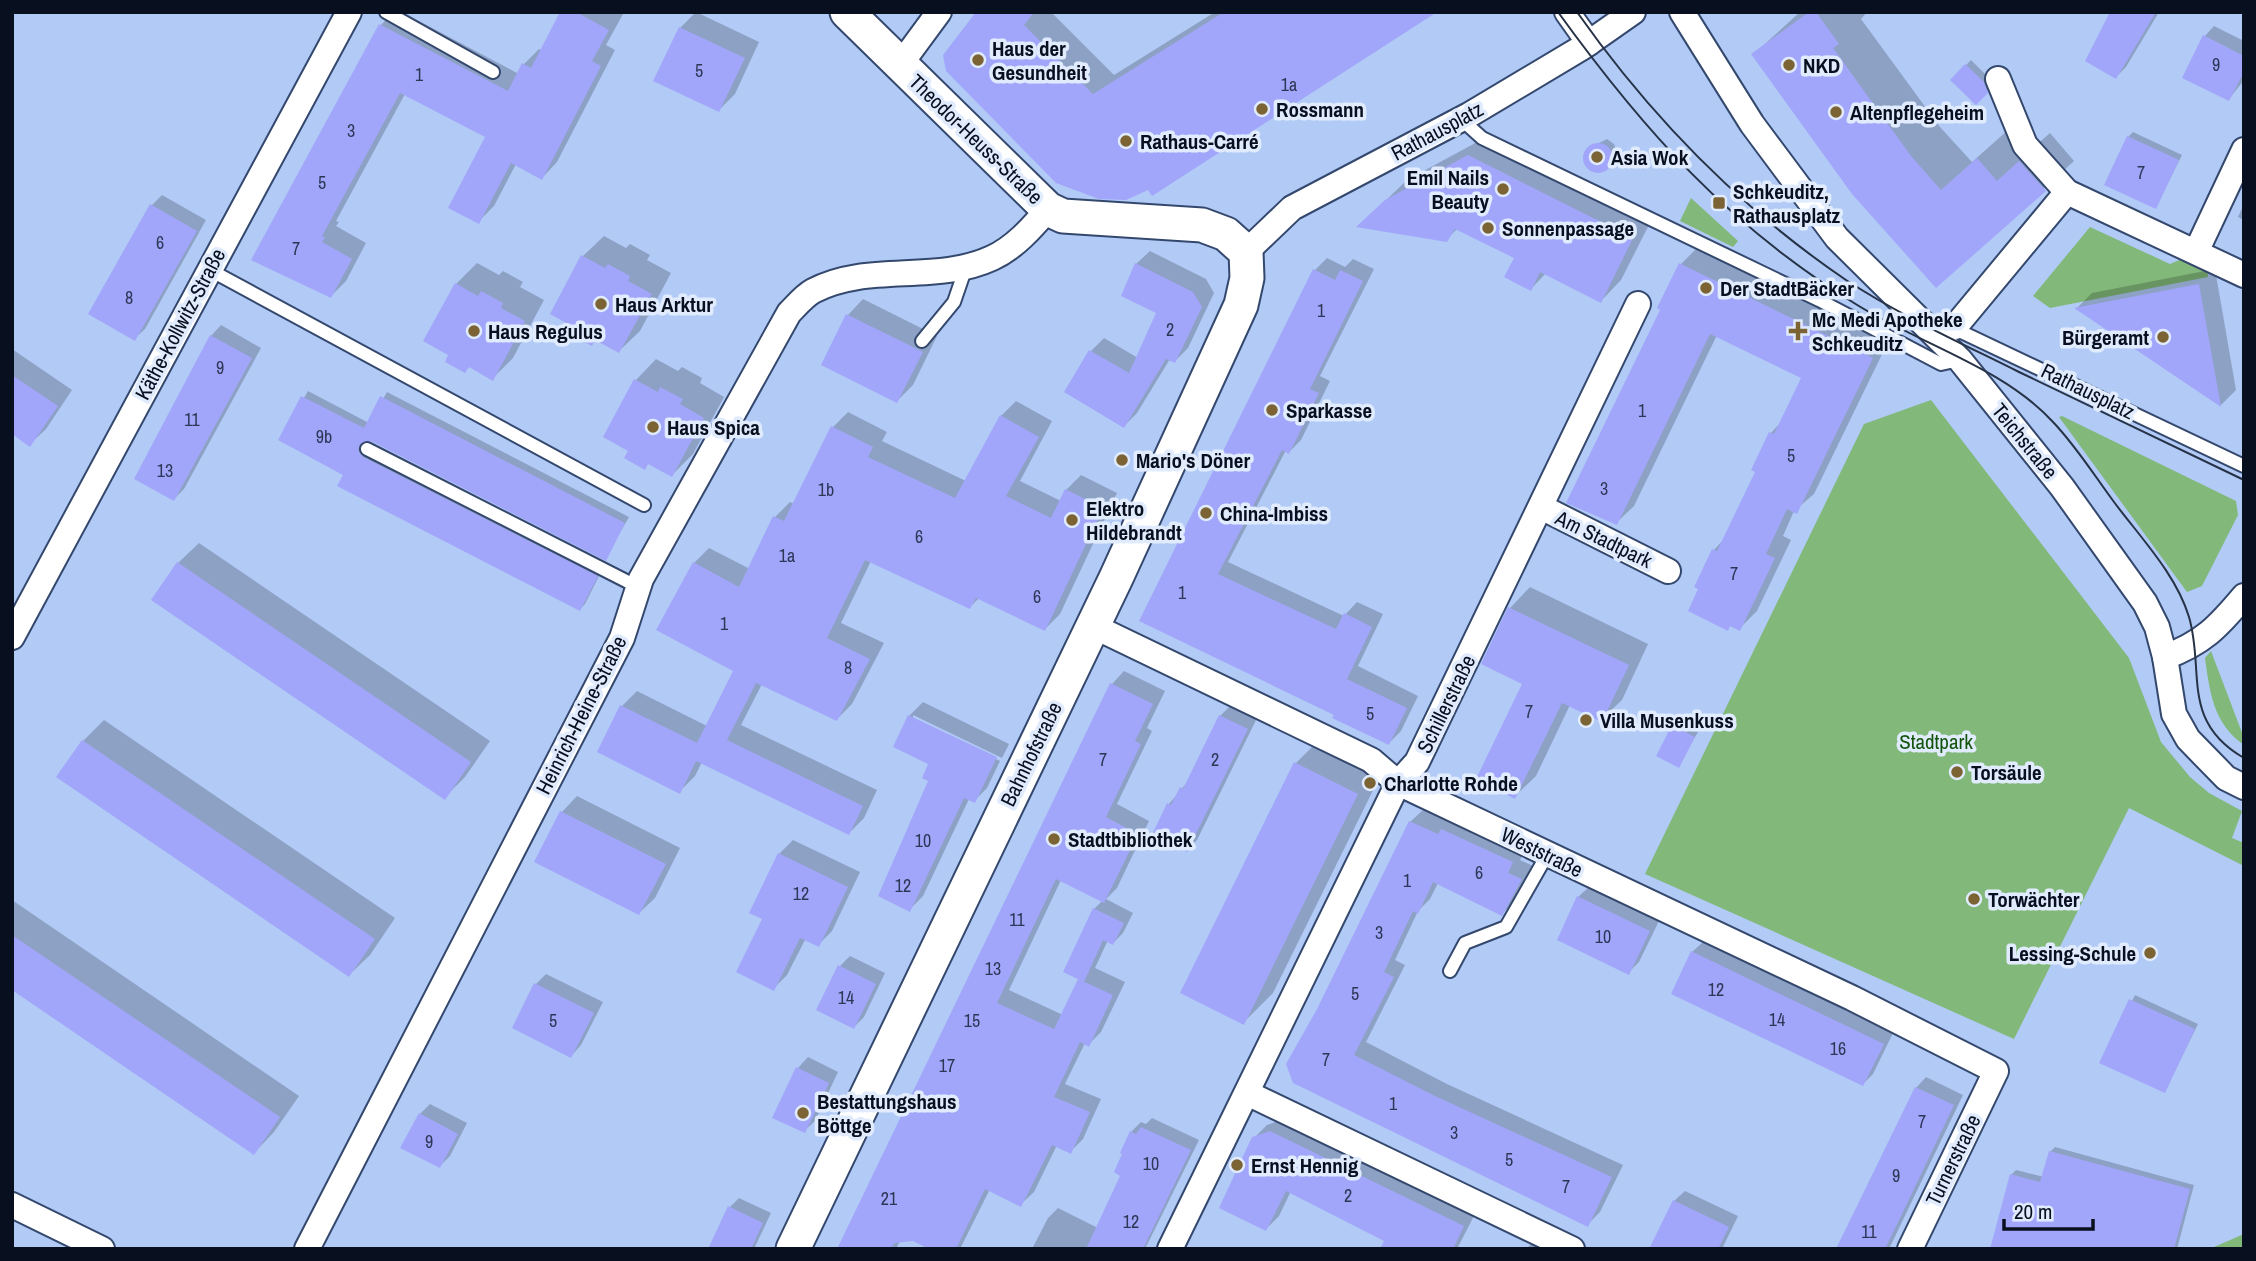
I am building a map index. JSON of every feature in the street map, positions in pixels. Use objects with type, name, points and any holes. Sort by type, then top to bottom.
[{"type":"street","name":"Käthe-Kollwitz-Straße","points":[[12,637],[349,12]]},
{"type":"street","name":"Theodor-Heuss-Straße","points":[[847,12],[1048,209],[1063,216],[1202,225],[1226,234],[1246,252]]},
{"type":"street","points":[[900,65],[939,12]]},
{"type":"street","points":[[1567,12],[1589,44]]},
{"type":"street","name":"Rathausplatz","points":[[1246,252],[1292,208],[1461,119],[1589,44],[1633,12]]},
{"type":"street","name":"Teichstraße","points":[[1682,12],[1752,124],[1837,238],[1960,360],[2062,487],[2145,603],[2157,627],[2165,657],[2174,713],[2188,739],[2226,778],[2244,787]]},
{"type":"street","points":[[1998,79],[2025,145],[2067,192],[2244,275]]},
{"type":"street","points":[[2196,253],[2244,150]]},
{"type":"street","points":[[1955,327],[2067,192]]},
{"type":"street","name":"Heinrich-Heine-Straße","points":[[307,1249],[622,638],[638,587],[789,313],[809,293],[834,281],[966,267],[1000,253],[1029,232],[1048,209]]},
{"type":"street","name":"Bahnhofstraße","points":[[793,1249],[1093,626],[1241,305],[1247,278],[1246,252]]},
{"type":"street","name":"Schillerstraße","points":[[1170,1249],[1398,783],[1417,762],[1638,304]]},
{"type":"street","name":"Am Stadtpark","points":[[1541,507],[1668,571]]},
{"type":"street","points":[[2165,657],[2193,647],[2216,629],[2244,596]]},
{"type":"street","name":"Weststraße","points":[[1093,626],[1371,760],[1398,783],[1852,998],[1996,1071]]},
{"type":"street","name":"Turnerstraße","points":[[1910,1249],[1996,1071]]},
{"type":"street","points":[[1247,1093],[1572,1249]]},
{"type":"street","points":[[12,1205],[102,1249]]},
{"type":"lane","points":[[386,12],[494,72]]},
{"type":"lane","points":[[1461,119],[1482,138],[1739,261],[1941,364],[1960,360]]},
{"type":"lane","points":[[922,341],[954,302],[966,267]]},
{"type":"lane","points":[[210,270],[644,505]]},
{"type":"lane","name":"Rathausplatz","points":[[1930,328],[1955,327],[2244,466]]},
{"type":"lane","points":[[367,449],[638,587]]},
{"type":"lane","points":[[1450,971],[1465,943],[1506,927],[1548,855]]},
{"type":"green space","points":[[1691,198],[1738,241],[1733,247],[1680,221]]},
{"type":"green space","points":[[2090,227],[2170,264],[2184,258],[2207,267],[2208,277],[2050,308],[2033,296]]},
{"type":"green space","name":"Stadtpark","points":[[1931,400],[2129,658],[2161,742],[2190,777],[2209,793],[2242,811],[2232,838],[2244,843],[2244,866],[2129,808],[2014,1039],[1645,874],[1864,424]]},
{"type":"green space","points":[[2062,416],[2236,501],[2238,515],[2202,586],[2187,592],[2059,417]]},
{"type":"green space","points":[[2211,651],[2244,738],[2244,745],[2226,727],[2215,706],[2205,658]]},
{"type":"green space","points":[[2244,1234],[2244,1249],[2214,1249],[2214,1247]]},
{"type":"building","points":[[560,12],[576,12],[609,30],[592,61],[601,66],[542,180],[511,163],[479,224],[448,208],[485,137],[400,93],[322,236],[325,238],[322,242],[352,259],[331,298],[251,260],[379,24],[508,91],[522,63],[531,68]]},
{"type":"building","name":"Rathaus-Carré","points":[[976,12],[1034,12],[1024,25],[1093,94],[1224,12],[1437,12],[1152,196],[1148,190],[1126,200],[1099,199],[1056,183],[946,71],[943,55]]},
{"type":"building","name":"Altenpflegeheim","points":[[1809,12],[1816,12],[1839,44],[1833,48],[1911,156],[1941,190],[1977,158],[1997,181],[2019,161],[2046,191],[1936,288],[1852,194],[1751,54]]},
{"type":"building","points":[[2110,12],[2156,12],[2116,79],[2085,61]]},
{"type":"building","points":[[679,27],[745,58],[719,112],[653,81]]},
{"type":"building","points":[[2203,35],[2244,56],[2244,72],[2229,101],[2182,78]]},
{"type":"building","points":[[1965,64],[1984,82],[1988,93],[1976,105],[1950,80]]},
{"type":"building","points":[[2127,136],[2179,160],[2156,209],[2104,185]]},
{"type":"building","points":[[1598,143],[1609,147],[1613,158],[1609,169],[1598,173],[1587,169],[1583,158],[1587,147]]},
{"type":"building","name":"Sonnenpassage","points":[[1468,155],[1633,238],[1601,303],[1540,272],[1531,291],[1504,277],[1514,258],[1455,229],[1447,242],[1356,227],[1385,200]]},
{"type":"building","points":[[150,204],[197,231],[135,341],[88,314]]},
{"type":"building","name":"Haus Arktur","points":[[581,255],[605,268],[608,264],[630,276],[628,281],[652,294],[619,353],[595,340],[592,346],[571,335],[575,328],[550,314]]},
{"type":"building","points":[[1135,263],[1193,292],[1202,307],[1175,363],[1166,359],[1124,428],[1064,392],[1089,350],[1129,373],[1156,313],[1121,296]]},
{"type":"building","points":[[1679,263],[1873,358],[1797,514],[1787,509],[1766,554],[1775,558],[1740,631],[1730,626],[1728,631],[1688,611],[1698,589],[1694,587],[1712,549],[1717,551],[1755,472],[1751,470],[1769,432],[1774,434],[1801,378],[1710,334],[1617,525],[1566,503],[1660,310],[1657,308]]},
{"type":"building","points":[[1313,269],[1335,280],[1340,270],[1363,281],[1310,389],[1319,393],[1289,454],[1282,450],[1218,574],[1336,629],[1344,613],[1372,627],[1347,679],[1407,708],[1389,745],[1332,718],[1334,715],[1139,621]]},
{"type":"building","name":"Haus Regulus","points":[[455,283],[478,296],[481,291],[503,303],[501,308],[525,321],[493,381],[469,367],[465,373],[445,362],[448,355],[423,341]]},
{"type":"building","name":"Bürgeramt","points":[[2199,284],[2221,407],[2074,308]]},
{"type":"building","points":[[846,314],[923,352],[897,403],[821,365]]},
{"type":"building","points":[[210,335],[252,358],[174,501],[134,479]]},
{"type":"building","points":[[12,375],[58,406],[30,447],[12,434]]},
{"type":"building","name":"Haus Spica","points":[[634,379],[658,392],[660,387],[683,399],[680,404],[704,418],[672,477],[648,464],[645,470],[624,458],[628,451],[603,437]]},
{"type":"building","points":[[301,396],[364,428],[380,396],[625,523],[606,561],[371,441],[360,444],[358,450],[363,457],[598,576],[580,611],[337,486],[343,475],[278,440]]},
{"type":"building","points":[[1000,415],[1039,437],[1006,496],[1051,518],[1065,489],[1103,508],[1045,631],[976,598],[970,609],[865,560],[827,638],[870,659],[837,721],[756,683],[727,740],[863,806],[849,835],[696,761],[680,794],[597,752],[620,705],[697,743],[733,671],[656,630],[693,562],[739,587],[773,516],[784,521],[831,426],[873,447],[868,457],[955,498]]},
{"type":"building","points":[[177,562],[471,762],[445,800],[151,600]]},
{"type":"building","points":[[1508,607],[1629,665],[1602,722],[1562,703],[1515,799],[1476,779],[1522,684],[1481,664]]},
{"type":"building","points":[[1110,683],[1153,704],[1135,741],[1141,744],[1106,817],[1138,834],[1104,903],[1056,879],[997,1003],[1054,1029],[1078,979],[1113,995],[1089,1047],[1080,1042],[1054,1097],[1090,1112],[1071,1154],[1052,1145],[1021,1207],[985,1189],[956,1249],[929,1249],[913,1241],[894,1243],[891,1249],[837,1249]]},
{"type":"building","points":[[908,715],[997,757],[975,803],[964,798],[910,912],[878,896],[928,781],[922,778],[928,764],[893,747]]},
{"type":"building","points":[[1219,715],[1248,729],[1187,852],[1152,835],[1167,803],[1171,805],[1180,787],[1183,789]]},
{"type":"building","points":[[1672,725],[1695,737],[1679,768],[1656,756]]},
{"type":"building","points":[[82,740],[375,939],[349,977],[56,777]]},
{"type":"building","points":[[1294,762],[1358,794],[1244,1025],[1180,993]]},
{"type":"building","points":[[560,811],[666,864],[639,915],[534,862]]},
{"type":"building","points":[[1409,821],[1438,834],[1441,829],[1513,862],[1508,873],[1522,879],[1502,916],[1433,882],[1418,914],[1413,911],[1384,972],[1394,977],[1354,1055],[1435,1096],[1612,1177],[1588,1227],[1293,1083],[1286,1064],[1317,1009]]},
{"type":"building","points":[[778,853],[848,887],[819,947],[800,938],[774,991],[736,972],[762,919],[749,913]]},
{"type":"building","points":[[1577,896],[1650,931],[1629,975],[1557,940]]},
{"type":"building","points":[[1093,908],[1124,923],[1113,945],[1103,940],[1084,982],[1063,972]]},
{"type":"building","points":[[12,935],[280,1117],[254,1155],[12,990]]},
{"type":"building","points":[[1691,951],[1884,1044],[1863,1086],[1671,994]]},
{"type":"building","points":[[838,965],[876,984],[854,1029],[816,1010]]},
{"type":"building","points":[[534,983],[594,1013],[571,1058],[512,1028]]},
{"type":"building","points":[[2129,999],[2195,1029],[2165,1093],[2099,1063]]},
{"type":"building","points":[[796,1067],[829,1083],[805,1133],[772,1118]]},
{"type":"building","points":[[1915,1087],[1954,1105],[1885,1249],[1836,1249]]},
{"type":"building","points":[[419,1113],[458,1134],[440,1168],[400,1148]]},
{"type":"building","points":[[1141,1127],[1191,1150],[1143,1249],[1086,1249],[1120,1176],[1114,1172],[1122,1154],[1120,1153],[1130,1131],[1136,1134]]},
{"type":"building","points":[[1270,1131],[1464,1226],[1453,1249],[1380,1249],[1384,1241],[1286,1191],[1266,1231],[1219,1208],[1252,1137]]},
{"type":"building","points":[[2049,1151],[2190,1189],[2174,1249],[1990,1249],[2010,1174],[2040,1182]]},
{"type":"building","points":[[1673,1200],[1729,1227],[1718,1249],[1649,1249]]},
{"type":"building","points":[[728,1206],[763,1223],[751,1249],[708,1249]]},
{"type":"tram line","points":[[1558,12],[1656,136],[1691,173],[1767,241],[1854,303],[2010,386],[2053,422],[2156,556],[2175,586],[2189,617],[2198,694],[2203,711],[2211,728],[2224,744],[2244,758]]},
{"type":"tram line","points":[[1577,12],[1635,88],[1700,158],[1770,223],[1846,280],[1953,340],[2244,480]]},
{"type":"place","name":"Haus der Gesundheit","points":[[978,60]]},
{"type":"place","name":"NKD","points":[[1789,65]]},
{"type":"place","name":"Rossmann","points":[[1262,109]]},
{"type":"place","name":"Altenpflegeheim","points":[[1836,112]]},
{"type":"place","name":"Rathaus-Carré","points":[[1126,141]]},
{"type":"place","name":"Asia Wok","points":[[1597,157]]},
{"type":"place","name":"Emil Nails Beauty","points":[[1503,189]]},
{"type":"place","name":"Schkeuditz, Rathausplatz","points":[[1719,203]]},
{"type":"place","name":"Sonnenpassage","points":[[1488,228]]},
{"type":"place","name":"Der StadtBäcker","points":[[1706,288]]},
{"type":"place","name":"Haus Arktur","points":[[601,304]]},
{"type":"place","name":"Haus Regulus","points":[[474,331]]},
{"type":"place","name":"Mc Medi Apotheke Schkeuditz","points":[[1798,331]]},
{"type":"place","name":"Bürgeramt","points":[[2163,337]]},
{"type":"place","name":"Sparkasse","points":[[1272,410]]},
{"type":"place","name":"Haus Spica","points":[[653,427]]},
{"type":"place","name":"Mario's Döner","points":[[1122,460]]},
{"type":"place","name":"China-Imbiss","points":[[1206,513]]},
{"type":"place","name":"Elektro Hildebrandt","points":[[1072,520]]},
{"type":"place","name":"Villa Musenkuss","points":[[1586,720]]},
{"type":"place","name":"Torsäule","points":[[1957,772]]},
{"type":"place","name":"Charlotte Rohde","points":[[1370,783]]},
{"type":"place","name":"Stadtbibliothek","points":[[1054,839]]},
{"type":"place","name":"Torwächter","points":[[1974,899]]},
{"type":"place","name":"Lessing-Schule","points":[[2150,953]]},
{"type":"place","name":"Bestattungshaus Böttge","points":[[803,1113]]},
{"type":"place","name":"Ernst Hennig","points":[[1237,1165]]}]
